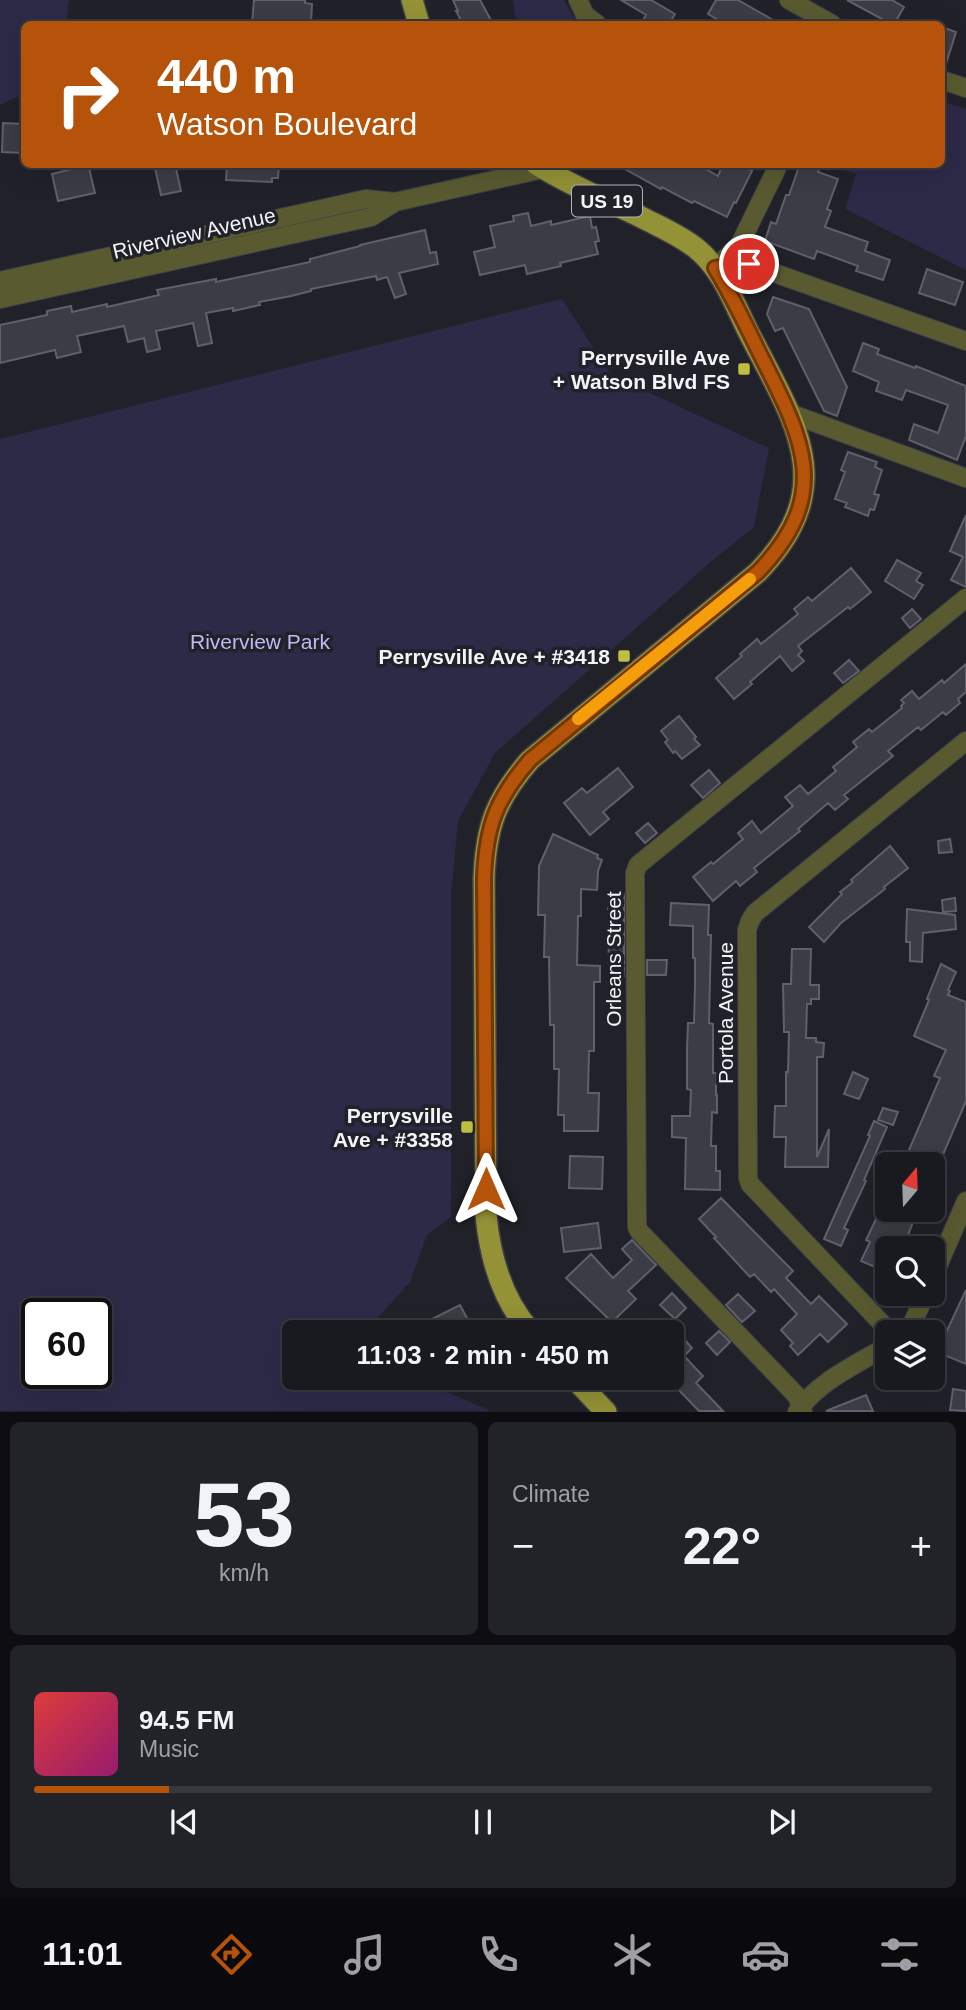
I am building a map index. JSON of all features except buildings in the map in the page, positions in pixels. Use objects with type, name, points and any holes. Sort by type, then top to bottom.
[{"type":"main road","points":[[412,0],[418,21]]},
{"type":"main road","name":"US 19","points":[[522,1320],[497,1273],[491,1253],[486,1216],[484,878],[490,825],[501,798],[530,760],[758,572],[784,542],[795,521],[802,497],[804,472],[801,448],[789,413],[715,268],[699,250],[679,236],[542,168]]},
{"type":"main road","points":[[585,1390],[606,1412]]},
{"type":"street","points":[[578,0],[585,15],[593,21]]},
{"type":"street","points":[[789,0],[827,21]]},
{"type":"street","points":[[945,81],[966,88]]},
{"type":"street","name":"Riverview Avenue","points":[[0,299],[371,217],[395,202],[536,168]]},
{"type":"street","points":[[715,268],[740,244],[777,168]]},
{"type":"street","name":"Riverview Avenue","points":[[0,281],[366,199],[395,202]]},
{"type":"street","points":[[715,268],[749,264],[966,341]]},
{"type":"street","points":[[789,413],[966,478]]},
{"type":"street","name":"Orleans Street","points":[[800,1409],[797,1396],[637,1227],[635,873],[638,865],[966,598]]},
{"type":"street","name":"Portola Avenue","points":[[879,1320],[748,1178],[747,930],[755,913],[966,741]]},
{"type":"street","points":[[945,1249],[966,1201]]},
{"type":"street","points":[[800,1409],[820,1387],[875,1353]]},
{"type":"green space","points":[[0,0],[69,0],[66,21],[21,21],[21,95],[0,105]]},
{"type":"green space","points":[[513,0],[564,0],[576,21],[519,21],[515,16]]},
{"type":"green space","points":[[945,102],[966,109],[966,270],[845,209],[856,174],[837,168],[945,168]]},
{"type":"green space","name":"Riverview Park","points":[[562,299],[611,375],[769,448],[754,527],[495,753],[458,821],[451,896],[451,1217],[427,1235],[410,1282],[376,1320],[282,1320],[282,1390],[443,1390],[491,1411],[0,1411],[0,439]]},
{"type":"slow traffic","points":[[578,719],[750,579]]},
{"type":"place","name":"Perrysville Ave + Watson Blvd FS","points":[[744,369]]},
{"type":"place","name":"Perrysville Ave + #3418","points":[[624,656]]},
{"type":"place","name":"Perrysville Ave + #3358","points":[[467,1127]]},
{"type":"route","points":[[486,1189],[484,878],[487,842],[495,811],[501,798],[530,760],[758,572],[784,542],[795,521],[802,497],[804,472],[798,435],[715,268],[749,264]]}]
